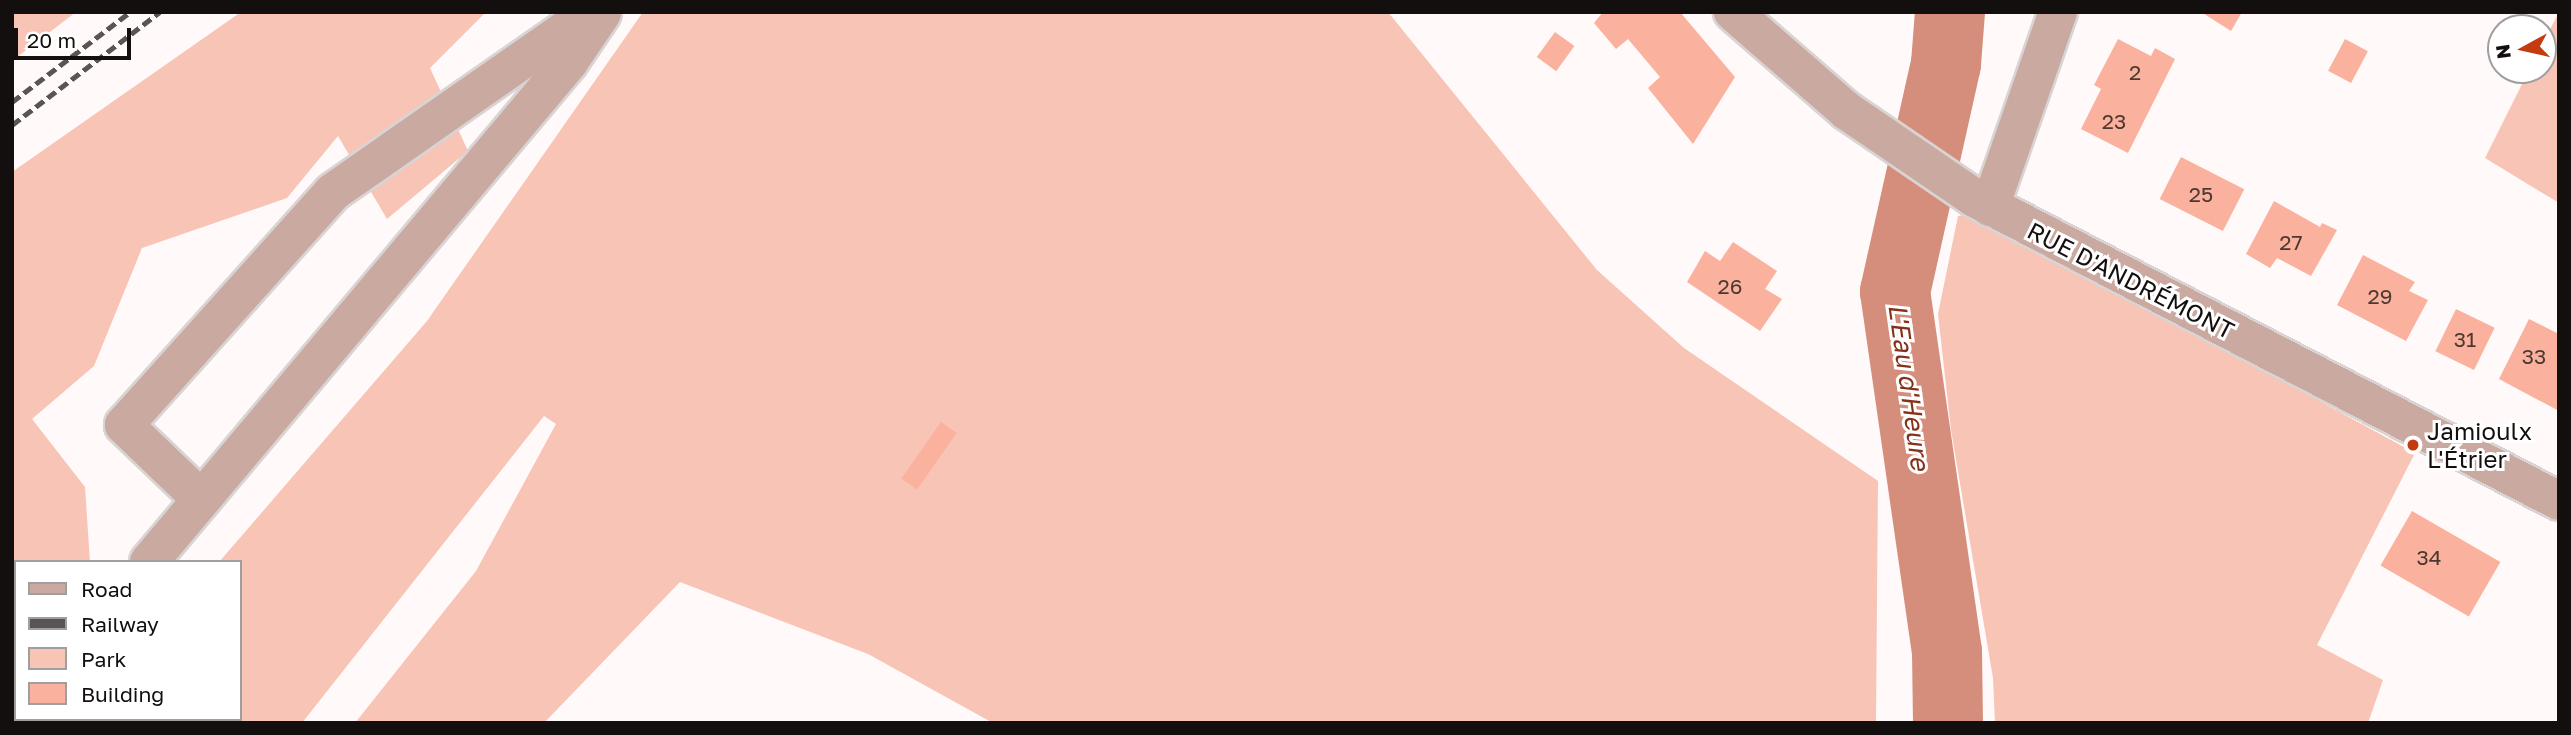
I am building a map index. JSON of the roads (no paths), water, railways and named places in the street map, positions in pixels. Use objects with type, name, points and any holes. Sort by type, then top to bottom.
[{"type":"street","points":[[198,497],[124,425],[333,192],[591,12]]},
{"type":"street","points":[[151,560],[198,497],[569,62],[603,12]]},
{"type":"street","name":"RUE D'ANDRÉMONT","points":[[1733,12],[1847,111],[1981,202],[2559,501]]},
{"type":"street","points":[[1981,202],[2058,12]]},
{"type":"waterway","name":"L'Eau d'Heure","points":[[1948,723],[1947,652],[1895,292],[1946,64],[1950,12]]},
{"type":"railway","points":[[12,102],[130,12]]},
{"type":"railway","points":[[12,125],[160,12]]},
{"type":"place","name":"Jamioulx L'Étrier","points":[[2413,445]]}]
